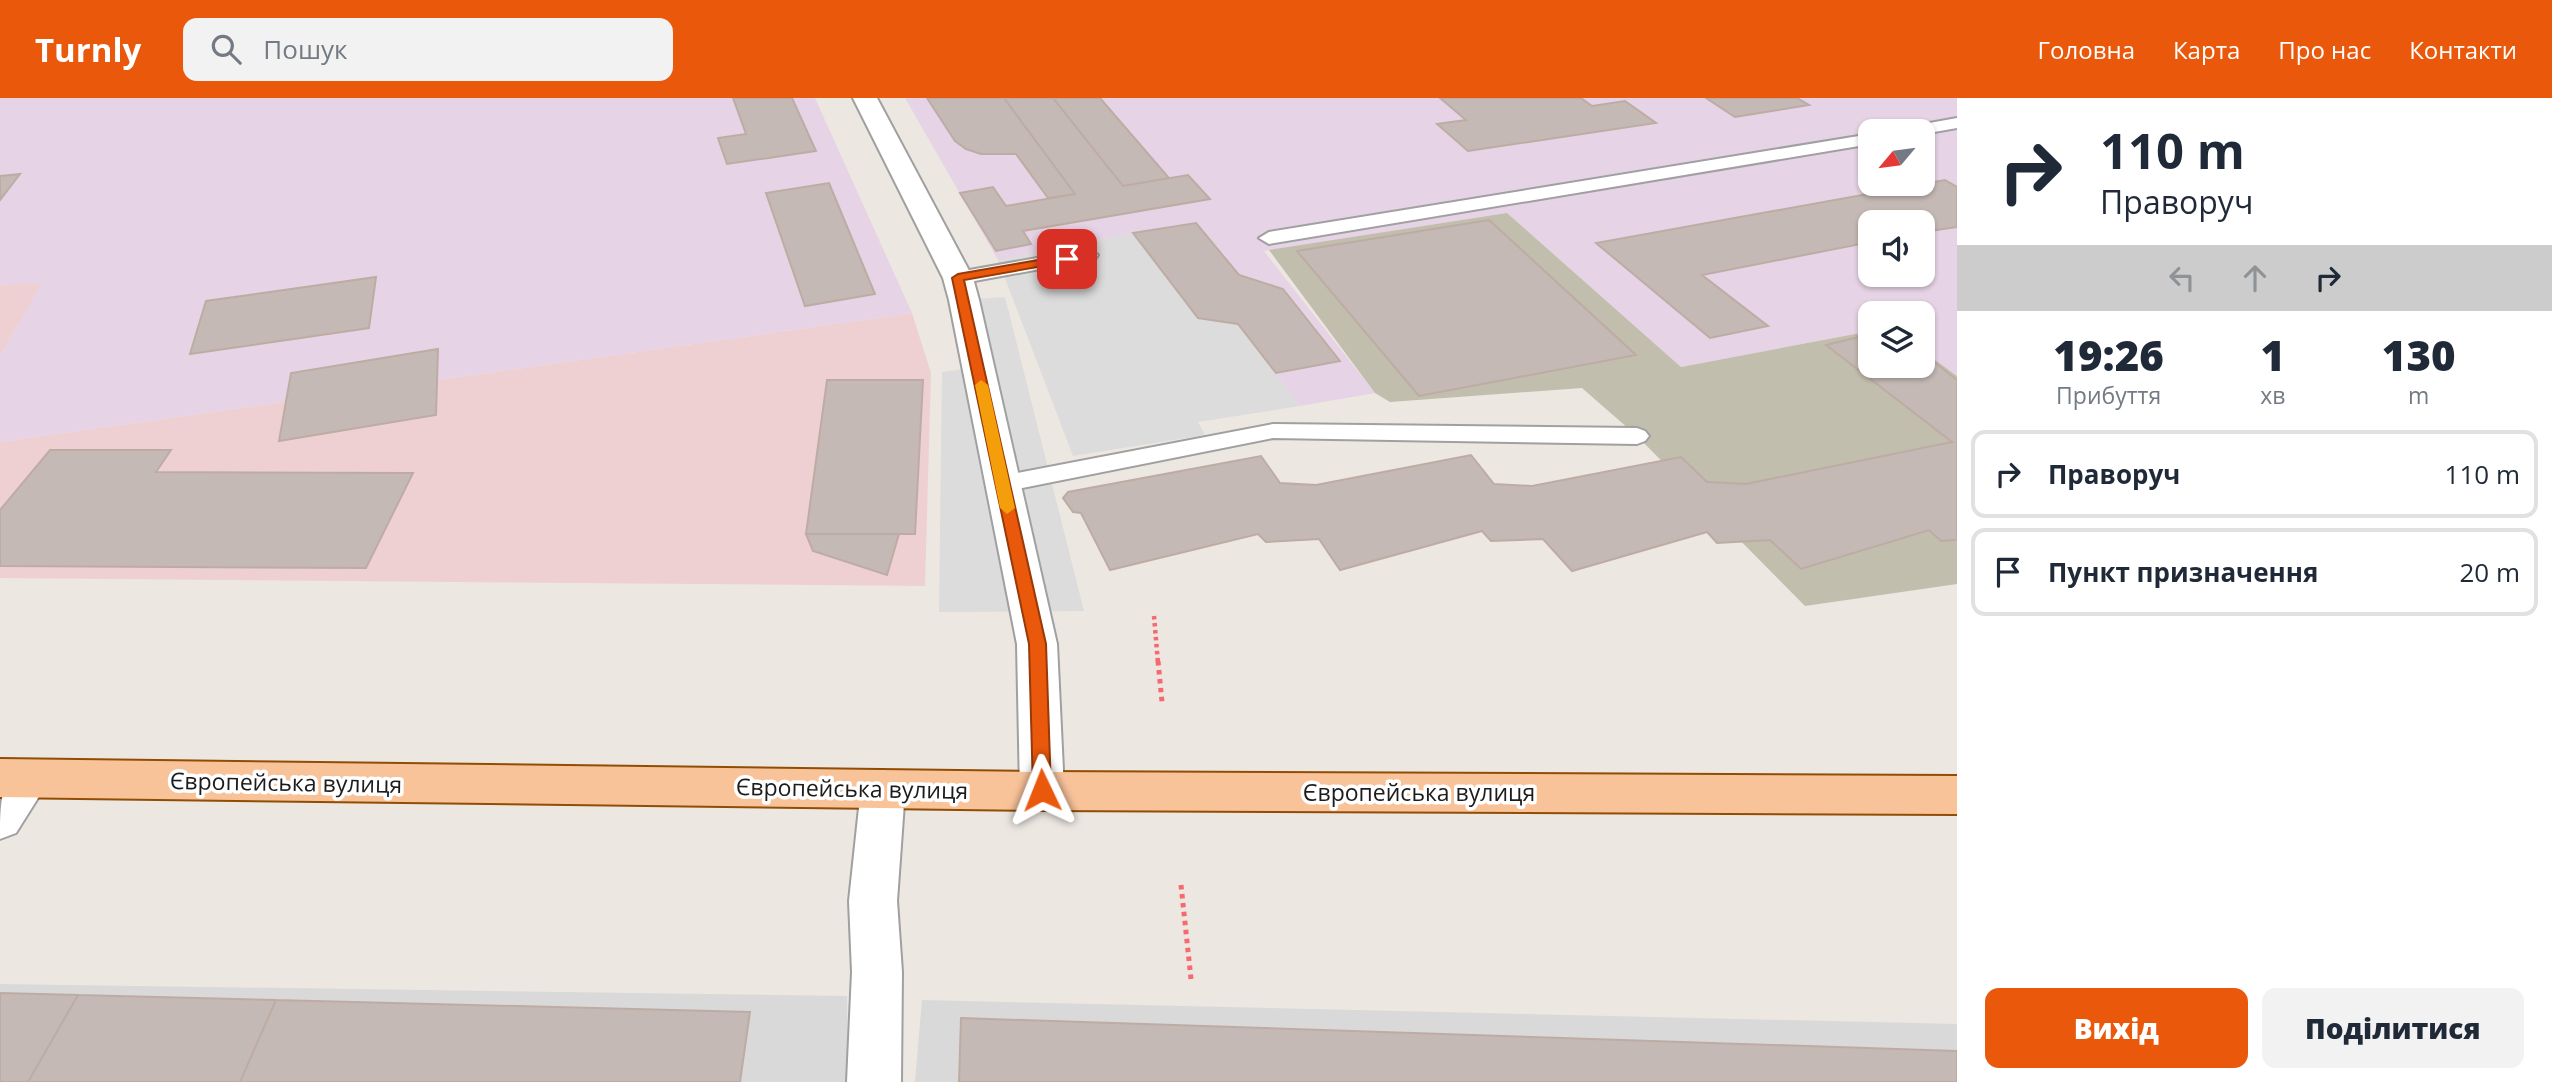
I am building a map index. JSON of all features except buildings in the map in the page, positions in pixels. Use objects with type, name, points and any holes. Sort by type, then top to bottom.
[{"type":"main road","name":"Європейська вулиця","points":[[14,778],[883,789],[1957,795]]},
{"type":"street","points":[[866,98],[958,278],[1037,644],[1042,790]]},
{"type":"street","points":[[0,819],[14,778]]},
{"type":"street","points":[[874,1082],[877,972],[873,901],[883,789]]},
{"type":"lane","points":[[1936,127],[1957,123]]},
{"type":"lane","points":[[1269,238],[1858,141]]},
{"type":"lane","points":[[958,278],[1088,255]]},
{"type":"lane","points":[[1002,484],[1273,430],[1637,436]]},
{"type":"path","points":[[1154,615],[1162,702]]},
{"type":"path","points":[[1181,884],[1191,979]]},
{"type":"shaded area","points":[[0,98],[815,98],[912,313],[0,442],[0,356],[42,283],[0,285]]},
{"type":"shaded area","points":[[905,98],[1957,98],[1957,376],[1935,360],[1935,301],[1858,301],[1858,333],[1681,367],[1507,213],[1264,251],[1375,393],[1300,406],[1238,324],[1198,318],[1133,233],[998,260]]},
{"type":"shaded area","points":[[1507,213],[1681,367],[1858,333],[1858,378],[1935,378],[1935,360],[1957,376],[1957,584],[1805,606],[1637,436],[1582,388],[1390,402],[1375,393],[1269,250]]},
{"type":"shaded area","points":[[1133,233],[1198,318],[1238,324],[1300,406],[1198,422],[1205,435],[1073,456],[998,260]]},
{"type":"shaded area","points":[[43,282],[0,356],[0,285]]},
{"type":"shaded area","points":[[1005,297],[1084,611],[939,612],[942,372],[978,367],[964,300]]},
{"type":"shaded area","points":[[912,313],[931,373],[925,586],[0,578],[0,442]]},
{"type":"shaded area","points":[[0,984],[847,996],[848,1082],[0,1082]]},
{"type":"shaded area","points":[[922,1000],[1957,1024],[1957,1082],[915,1082]]},
{"type":"slow traffic","points":[[981,385],[1007,508]]},
{"type":"route","points":[[1042,790],[1037,644],[958,278],[1067,259]]}]
